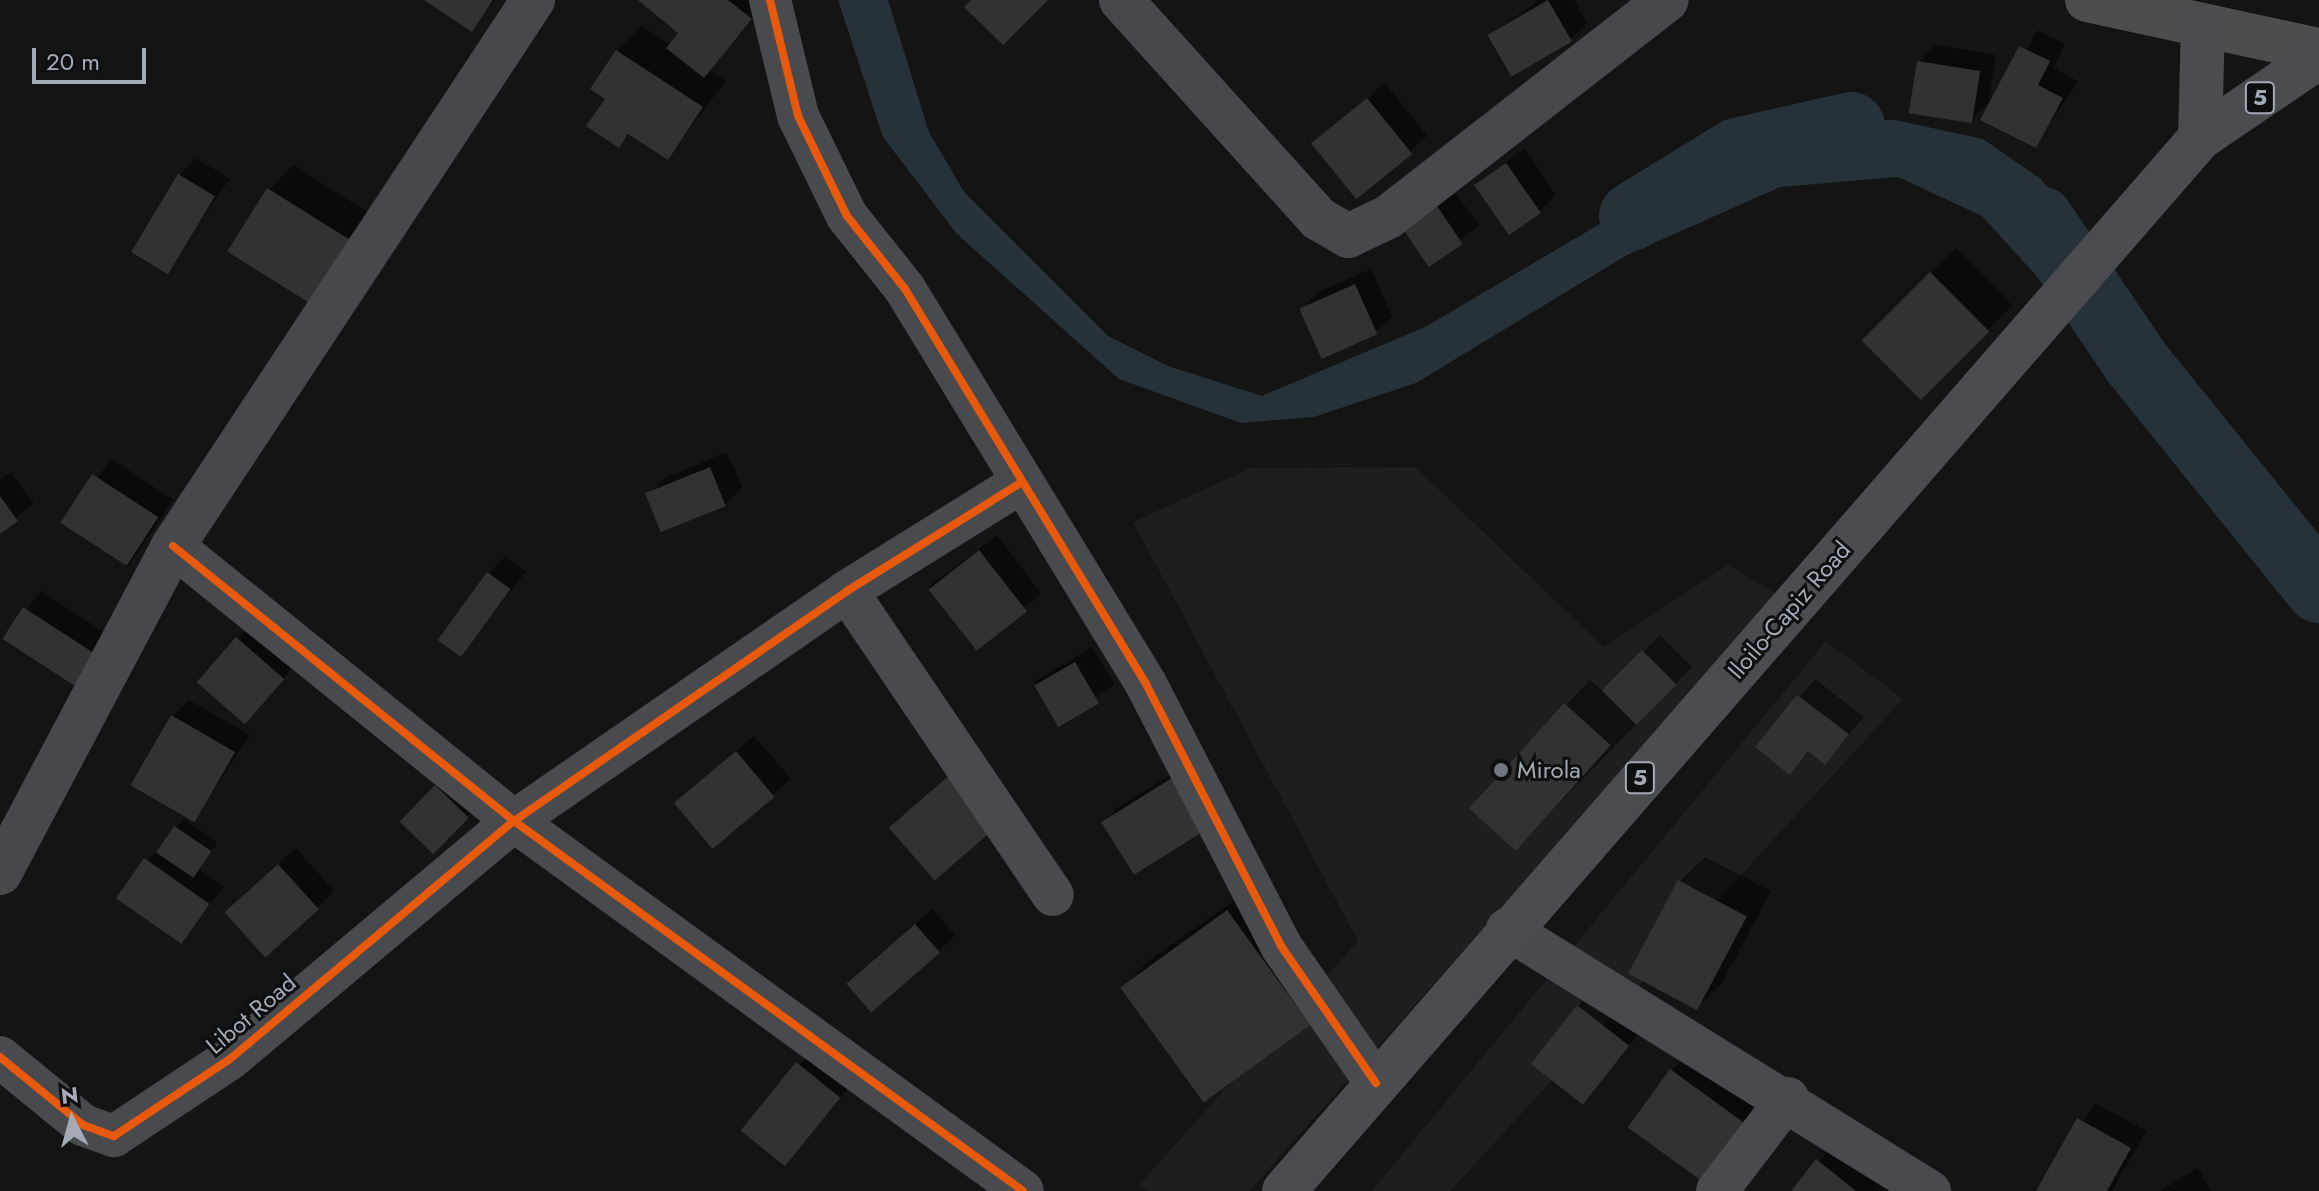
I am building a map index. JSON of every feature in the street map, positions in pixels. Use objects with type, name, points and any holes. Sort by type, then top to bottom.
[{"type":"highway","points":[[2200,138],[2203,26]]},
{"type":"highway","name":"Iloilo-Capiz Road","points":[[1284,1191],[1507,929],[2002,369],[2200,138],[2319,57]]},
{"type":"main road","points":[[2087,0],[2319,50]]},
{"type":"street","points":[[0,873],[173,546],[533,0]]},
{"type":"street","points":[[770,0],[798,116],[847,216],[905,289],[1146,684],[1281,946],[1376,1083]]},
{"type":"street","points":[[1121,0],[1319,219],[1348,236],[1388,217],[1667,0]]},
{"type":"street","points":[[514,821],[847,591],[1022,482]]},
{"type":"street","points":[[173,546],[514,821],[1023,1191]]},
{"type":"street","points":[[847,591],[1053,895]]},
{"type":"street","name":"Libot Road","points":[[0,1057],[83,1125],[114,1136],[230,1059],[514,821]]},
{"type":"street","points":[[1507,929],[1788,1098],[1930,1191]]},
{"type":"street","points":[[1717,1191],[1788,1098]]},
{"type":"shaded area","points":[[838,0],[888,0],[929,132],[964,192],[1108,336],[1168,366],[1262,396],[1427,326],[1647,196],[1815,123],[1895,120],[1983,139],[2041,179],[2089,246],[2052,293],[1982,216],[1898,177],[1780,187],[1627,255],[1416,383],[1314,417],[1241,423],[1119,379],[957,234],[883,137]]},
{"type":"shaded area","points":[[1415,467],[1604,647],[1728,565],[1780,596],[1249,1191],[1150,1191],[1139,1185],[1358,941],[1133,522],[1251,468]]},
{"type":"shaded area","points":[[1826,641],[1903,699],[1450,1191],[1372,1191]]},
{"type":"building","points":[[424,0],[493,0],[472,32]]},
{"type":"building","points":[[638,0],[728,0],[752,19],[704,78],[666,48],[678,33]]},
{"type":"building","points":[[971,0],[1048,0],[1003,45],[964,7]]},
{"type":"building","points":[[1548,0],[1572,42],[1511,77],[1487,35]]},
{"type":"building","points":[[2019,46],[2050,61],[2038,85],[2063,98],[2036,148],[1980,120]]},
{"type":"building","points":[[616,50],[703,107],[668,160],[628,134],[619,148],[586,126],[605,99],[590,89]]},
{"type":"building","points":[[1917,61],[1980,71],[1972,123],[1909,113]]},
{"type":"building","points":[[1367,98],[1412,154],[1356,199],[1311,143]]},
{"type":"building","points":[[1506,163],[1541,213],[1509,235],[1474,185]]},
{"type":"building","points":[[178,174],[215,196],[168,274],[131,252]]},
{"type":"building","points":[[267,188],[360,246],[321,310],[227,252]]},
{"type":"building","points":[[1437,206],[1463,244],[1429,267],[1403,229]]},
{"type":"building","points":[[1930,272],[1989,331],[1921,400],[1861,341]]},
{"type":"building","points":[[1355,284],[1377,334],[1322,359],[1299,309]]},
{"type":"building","points":[[710,467],[726,506],[661,532],[645,493]]},
{"type":"building","points":[[92,474],[158,517],[127,566],[60,523]]},
{"type":"building","points":[[0,496],[18,521],[0,534]]},
{"type":"building","points":[[979,550],[1027,611],[977,651],[929,589]]},
{"type":"building","points":[[487,572],[510,589],[461,657],[438,640]]},
{"type":"building","points":[[23,607],[102,658],[81,690],[2,639]]},
{"type":"building","points":[[236,637],[284,679],[245,724],[197,682]]},
{"type":"building","points":[[1642,650],[1677,685],[1636,725],[1602,690]]},
{"type":"building","points":[[1075,662],[1099,704],[1058,727],[1034,686]]},
{"type":"building","points":[[1797,695],[1849,734],[1825,765],[1808,751],[1790,775],[1755,747]]},
{"type":"building","points":[[1564,703],[1611,745],[1516,851],[1469,809]]},
{"type":"building","points":[[171,715],[235,752],[195,822],[130,785]]},
{"type":"building","points":[[736,751],[775,797],[713,849],[674,803]]},
{"type":"building","points":[[953,772],[999,825],[935,881],[889,828]]},
{"type":"building","points":[[1180,773],[1213,826],[1134,875],[1101,822]]},
{"type":"building","points":[[435,785],[469,818],[433,854],[400,822]]},
{"type":"building","points":[[174,826],[211,851],[193,878],[156,853]]},
{"type":"building","points":[[144,858],[210,904],[181,944],[116,898]]},
{"type":"building","points":[[278,864],[319,909],[265,958],[224,912]]},
{"type":"building","points":[[1678,880],[1747,917],[1697,1010],[1628,974]]},
{"type":"building","points":[[1227,910],[1310,1025],[1204,1102],[1120,988]]},
{"type":"building","points":[[915,924],[940,953],[871,1012],[846,984]]},
{"type":"building","points":[[1577,1005],[1629,1046],[1583,1105],[1531,1064]]},
{"type":"building","points":[[796,1062],[840,1098],[785,1166],[741,1130]]},
{"type":"building","points":[[1670,1069],[1744,1122],[1701,1181],[1628,1127]]},
{"type":"building","points":[[2077,1118],[2131,1148],[2107,1191],[2036,1191]]},
{"type":"building","points":[[1816,1159],[1856,1191],[1791,1191]]},
{"type":"waterway","points":[[1633,216],[1737,152],[1851,126]]},
{"type":"waterway","points":[[2040,220],[2136,362],[2319,589]]},
{"type":"cycle path","points":[[770,0],[798,116],[847,216],[905,289],[1146,684],[1281,946],[1376,1083]]},
{"type":"cycle path","points":[[0,1057],[83,1125],[114,1136],[230,1059],[514,821],[847,591],[1022,482]]},
{"type":"cycle path","points":[[173,546],[514,821],[1023,1191]]},
{"type":"place","name":"Mirola","points":[[1501,770]]}]
